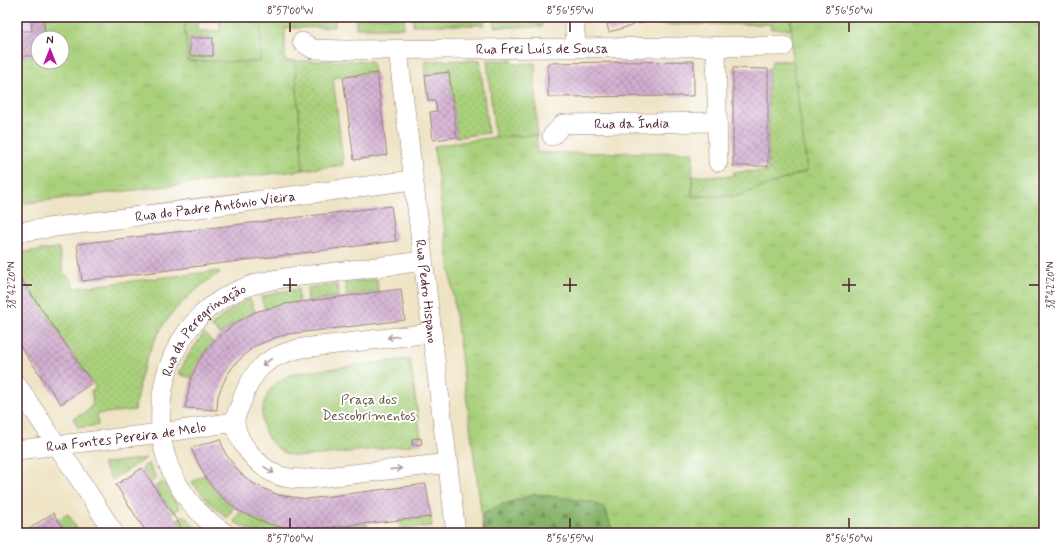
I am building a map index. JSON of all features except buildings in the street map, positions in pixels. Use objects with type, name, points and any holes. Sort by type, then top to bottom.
[{"type":"street","points":[[574,17],[576,47]]},
{"type":"street","name":"Rua Frei Luís de Sousa","points":[[302,42],[314,50],[784,46]]},
{"type":"street","points":[[716,46],[718,162]]},
{"type":"street","name":"Rua Pedro Hispano","points":[[398,50],[449,463],[456,533]]},
{"type":"street","name":"Rua da Índia","points":[[552,136],[563,124],[717,122]]},
{"type":"street","name":"Rua do Padre António Vieira","points":[[17,232],[413,180]]},
{"type":"street","name":"Rua da Peregrinação","points":[[224,533],[205,519],[192,505],[172,473],[164,450],[160,413],[163,386],[174,353],[183,337],[197,319],[215,304],[251,285],[276,278],[423,261]]},
{"type":"street","points":[[432,333],[303,348],[290,350],[278,355],[267,362],[252,378],[246,389],[235,422],[241,440],[250,454],[262,465],[276,474],[292,478],[308,479],[449,463]]},
{"type":"street","points":[[17,386],[114,533]]},
{"type":"street","name":"Rua Fontes Pereira de Melo","points":[[17,450],[161,433],[235,422]]},
{"type":"shaded area","points":[[17,17],[44,17],[45,30],[30,30],[30,45],[17,56]]},
{"type":"green space","points":[[44,17],[184,17],[188,61],[260,62],[262,17],[335,17],[335,27],[285,28],[285,61],[295,61],[303,170],[17,204],[17,56],[30,56],[30,70],[70,70],[70,30],[45,30]]},
{"type":"green space","points":[[184,17],[262,17],[260,62],[188,61]],"holes":[[[197,21],[220,21],[220,31],[197,31]],[[190,38],[212,38],[213,56],[190,56]]]},
{"type":"green space","points":[[356,17],[404,17],[404,28],[356,28]]},
{"type":"green space","points":[[413,17],[484,17],[484,25],[413,25]]},
{"type":"green space","points":[[494,17],[542,17],[542,27],[494,27]]},
{"type":"green space","points":[[660,17],[791,17],[791,29],[771,29],[770,24],[634,25]]},
{"type":"green space","points":[[791,17],[1044,17],[1044,533],[484,533],[434,148],[435,146],[495,137],[537,135],[537,153],[693,152],[692,196],[737,196],[807,171],[792,54]]},
{"type":"green space","points":[[480,60],[488,133],[457,137],[449,72],[425,75],[424,63],[426,61]]},
{"type":"green space","points":[[487,60],[512,60],[513,64],[535,63],[537,135],[495,137]]},
{"type":"green space","points":[[295,61],[372,61],[374,73],[333,78],[343,165],[303,170]]},
{"type":"green space","points":[[772,61],[793,61],[807,171],[737,196],[692,196],[693,176],[733,176],[733,172],[768,171],[768,69],[771,68]]},
{"type":"green space","points":[[59,248],[63,272],[71,280],[74,288],[217,271],[220,272],[183,302],[161,329],[146,359],[137,393],[135,410],[97,414],[98,425],[78,428],[73,418],[90,409],[92,401],[91,391],[96,388],[17,273],[17,253]]},
{"type":"green space","points":[[377,279],[378,292],[347,296],[345,283]]},
{"type":"green space","points":[[337,284],[338,297],[308,301],[307,288]]},
{"type":"green space","points":[[298,289],[299,302],[265,309],[261,297]]},
{"type":"green space","points":[[250,299],[255,312],[220,334],[211,326],[229,311]]},
{"type":"green space","points":[[204,333],[213,342],[200,359],[191,378],[179,374],[187,357]]},
{"type":"green space","name":"Praça dos Descobrimentos","points":[[410,359],[421,438],[412,439],[412,445],[310,456],[297,456],[285,453],[270,441],[263,424],[263,406],[271,389],[279,381],[295,373]]},
{"type":"green space","points":[[146,458],[112,480],[102,464]]},
{"type":"green space","points":[[149,463],[156,478],[151,482],[142,468]]},
{"type":"green space","points":[[204,475],[217,493],[234,507],[227,518],[208,501],[192,482]]},
{"type":"green space","points":[[163,482],[180,508],[172,514],[155,487]]},
{"type":"green space","points":[[535,494],[594,502],[606,510],[613,533],[484,533],[481,515],[500,505]]},
{"type":"green space","points":[[240,511],[261,521],[281,527],[280,533],[256,533],[234,522]]},
{"type":"green space","points":[[68,514],[77,529],[70,533],[67,533],[58,520]]},
{"type":"green space","points":[[184,515],[196,528],[204,533],[185,533],[177,520]]},
{"type":"green space","points":[[431,517],[432,526],[400,529],[399,520]]},
{"type":"green space","points":[[367,524],[368,533],[336,533],[336,527]]},
{"type":"green space","points":[[289,528],[327,528],[327,533],[289,533]]}]
